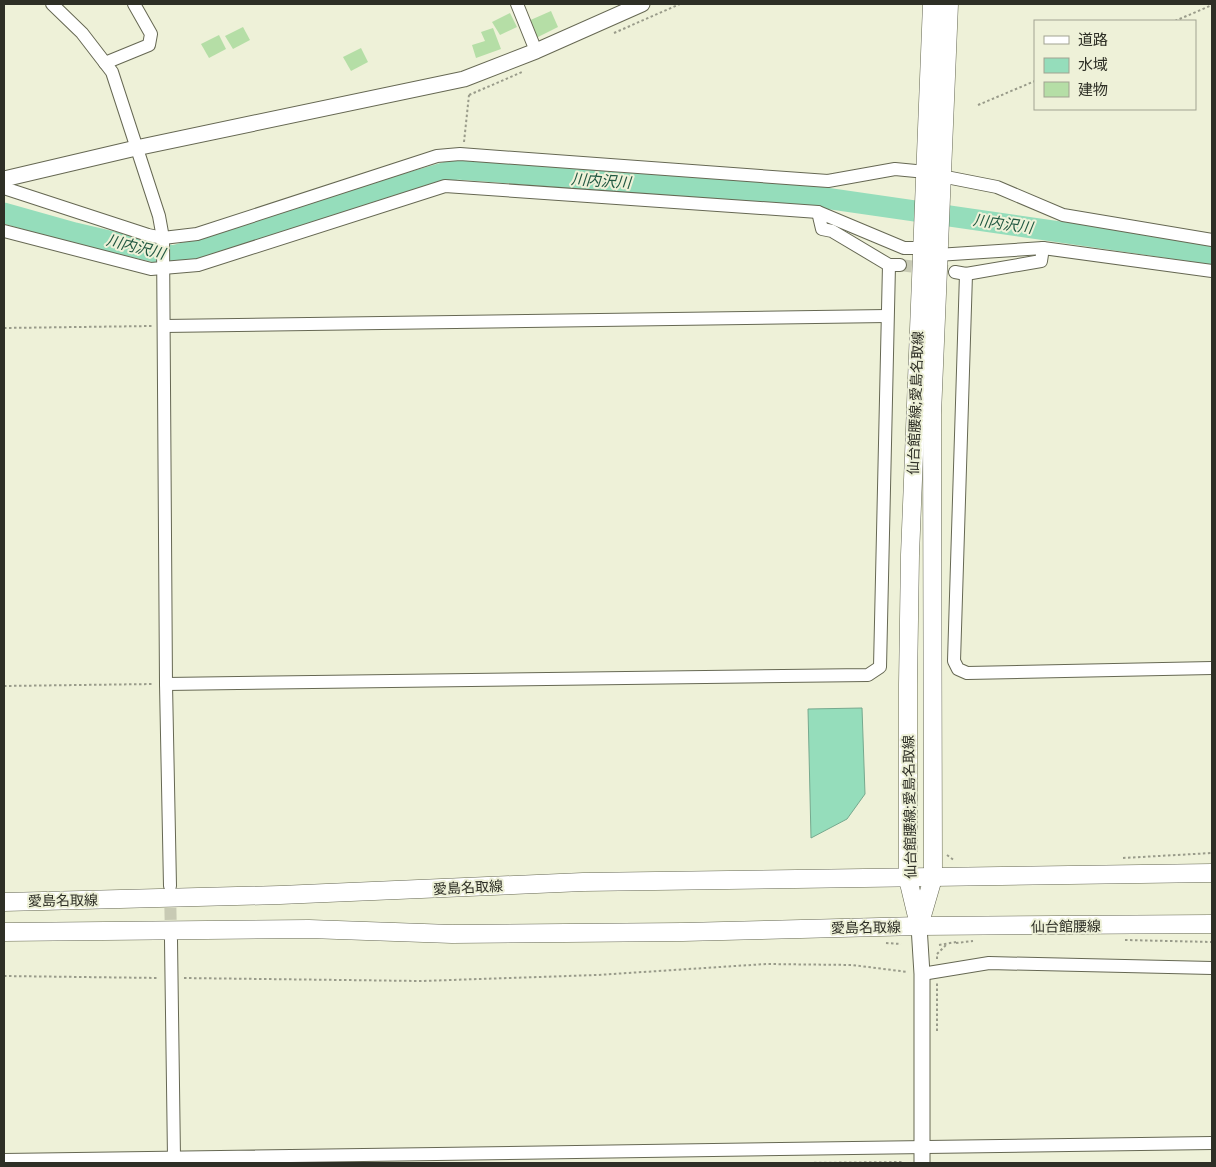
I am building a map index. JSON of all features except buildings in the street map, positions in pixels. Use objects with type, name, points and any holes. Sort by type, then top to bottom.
[{"type":"main road","name":"仙台館腰線;愛島名取線","points":[[932,4],[933,181]]},
{"type":"main road","name":"仙台館腰線;愛島名取線","points":[[919,926],[908,879],[910,556],[933,181],[949,4]]},
{"type":"main road","name":"仙台館腰線;愛島名取線","points":[[919,926],[933,878],[930,244]]},
{"type":"main road","points":[[933,878],[1212,873]]},
{"type":"main road","name":"愛島名取線","points":[[4,902],[280,895],[583,882],[933,878]]},
{"type":"main road","name":"仙台館腰線","points":[[919,926],[1212,924]]},
{"type":"main road","name":"愛島名取線","points":[[4,932],[308,929],[461,934],[683,932],[919,926]]},
{"type":"street","points":[[52,4],[82,33],[112,72],[159,216],[163,241],[166,684],[170,886]]},
{"type":"street","points":[[105,63],[149,44],[151,34],[134,4]]},
{"type":"street","points":[[517,4],[536,52]]},
{"type":"street","points":[[4,180],[136,148],[464,79],[536,52],[642,4]]},
{"type":"street","points":[[4,188],[163,241],[198,234],[437,156],[460,154],[828,181],[896,169],[933,181],[997,187],[1063,215],[1212,240]]},
{"type":"street","points":[[4,232],[151,269],[162,265],[198,265],[445,186],[818,212],[904,248],[930,244],[1043,248],[1212,271]]},
{"type":"street","points":[[166,684],[868,675],[880,667],[887,316],[894,265],[832,231],[822,228],[818,212]]},
{"type":"street","points":[[1043,248],[1041,260],[961,273],[954,661],[958,669],[967,672],[1212,668]]},
{"type":"street","points":[[164,326],[887,316]]},
{"type":"street","points":[[919,926],[922,974],[922,1163]]},
{"type":"street","points":[[171,940],[170,978],[174,1158]]},
{"type":"street","points":[[922,974],[989,963],[1212,968]]},
{"type":"street","points":[[4,1160],[1212,1143]]},
{"type":"path","points":[[1177,20],[1212,5]]},
{"type":"path","points":[[460,154],[465,139],[469,95],[464,79]]},
{"type":"path","points":[[978,105],[1034,81]]},
{"type":"path","points":[[4,328],[164,326]]},
{"type":"path","points":[[4,686],[166,684]]},
{"type":"path","points":[[944,853],[956,862]]},
{"type":"path","points":[[939,946],[957,942],[957,936]]},
{"type":"path","points":[[4,976],[421,981],[597,975],[766,964],[852,965],[922,974]]},
{"type":"path","points":[[799,1163],[902,1162]]},
{"type":"water","points":[[862,708],[865,794],[847,819],[811,838],[808,709]]},
{"type":"waterway","name":"川内沢川","points":[[4,213],[75,233],[173,256],[214,245],[302,214],[457,169],[811,196],[1212,254]]},
{"type":"tunnel","points":[[900,265],[955,272]]},
{"type":"tunnel","points":[[170,890],[171,937]]}]
